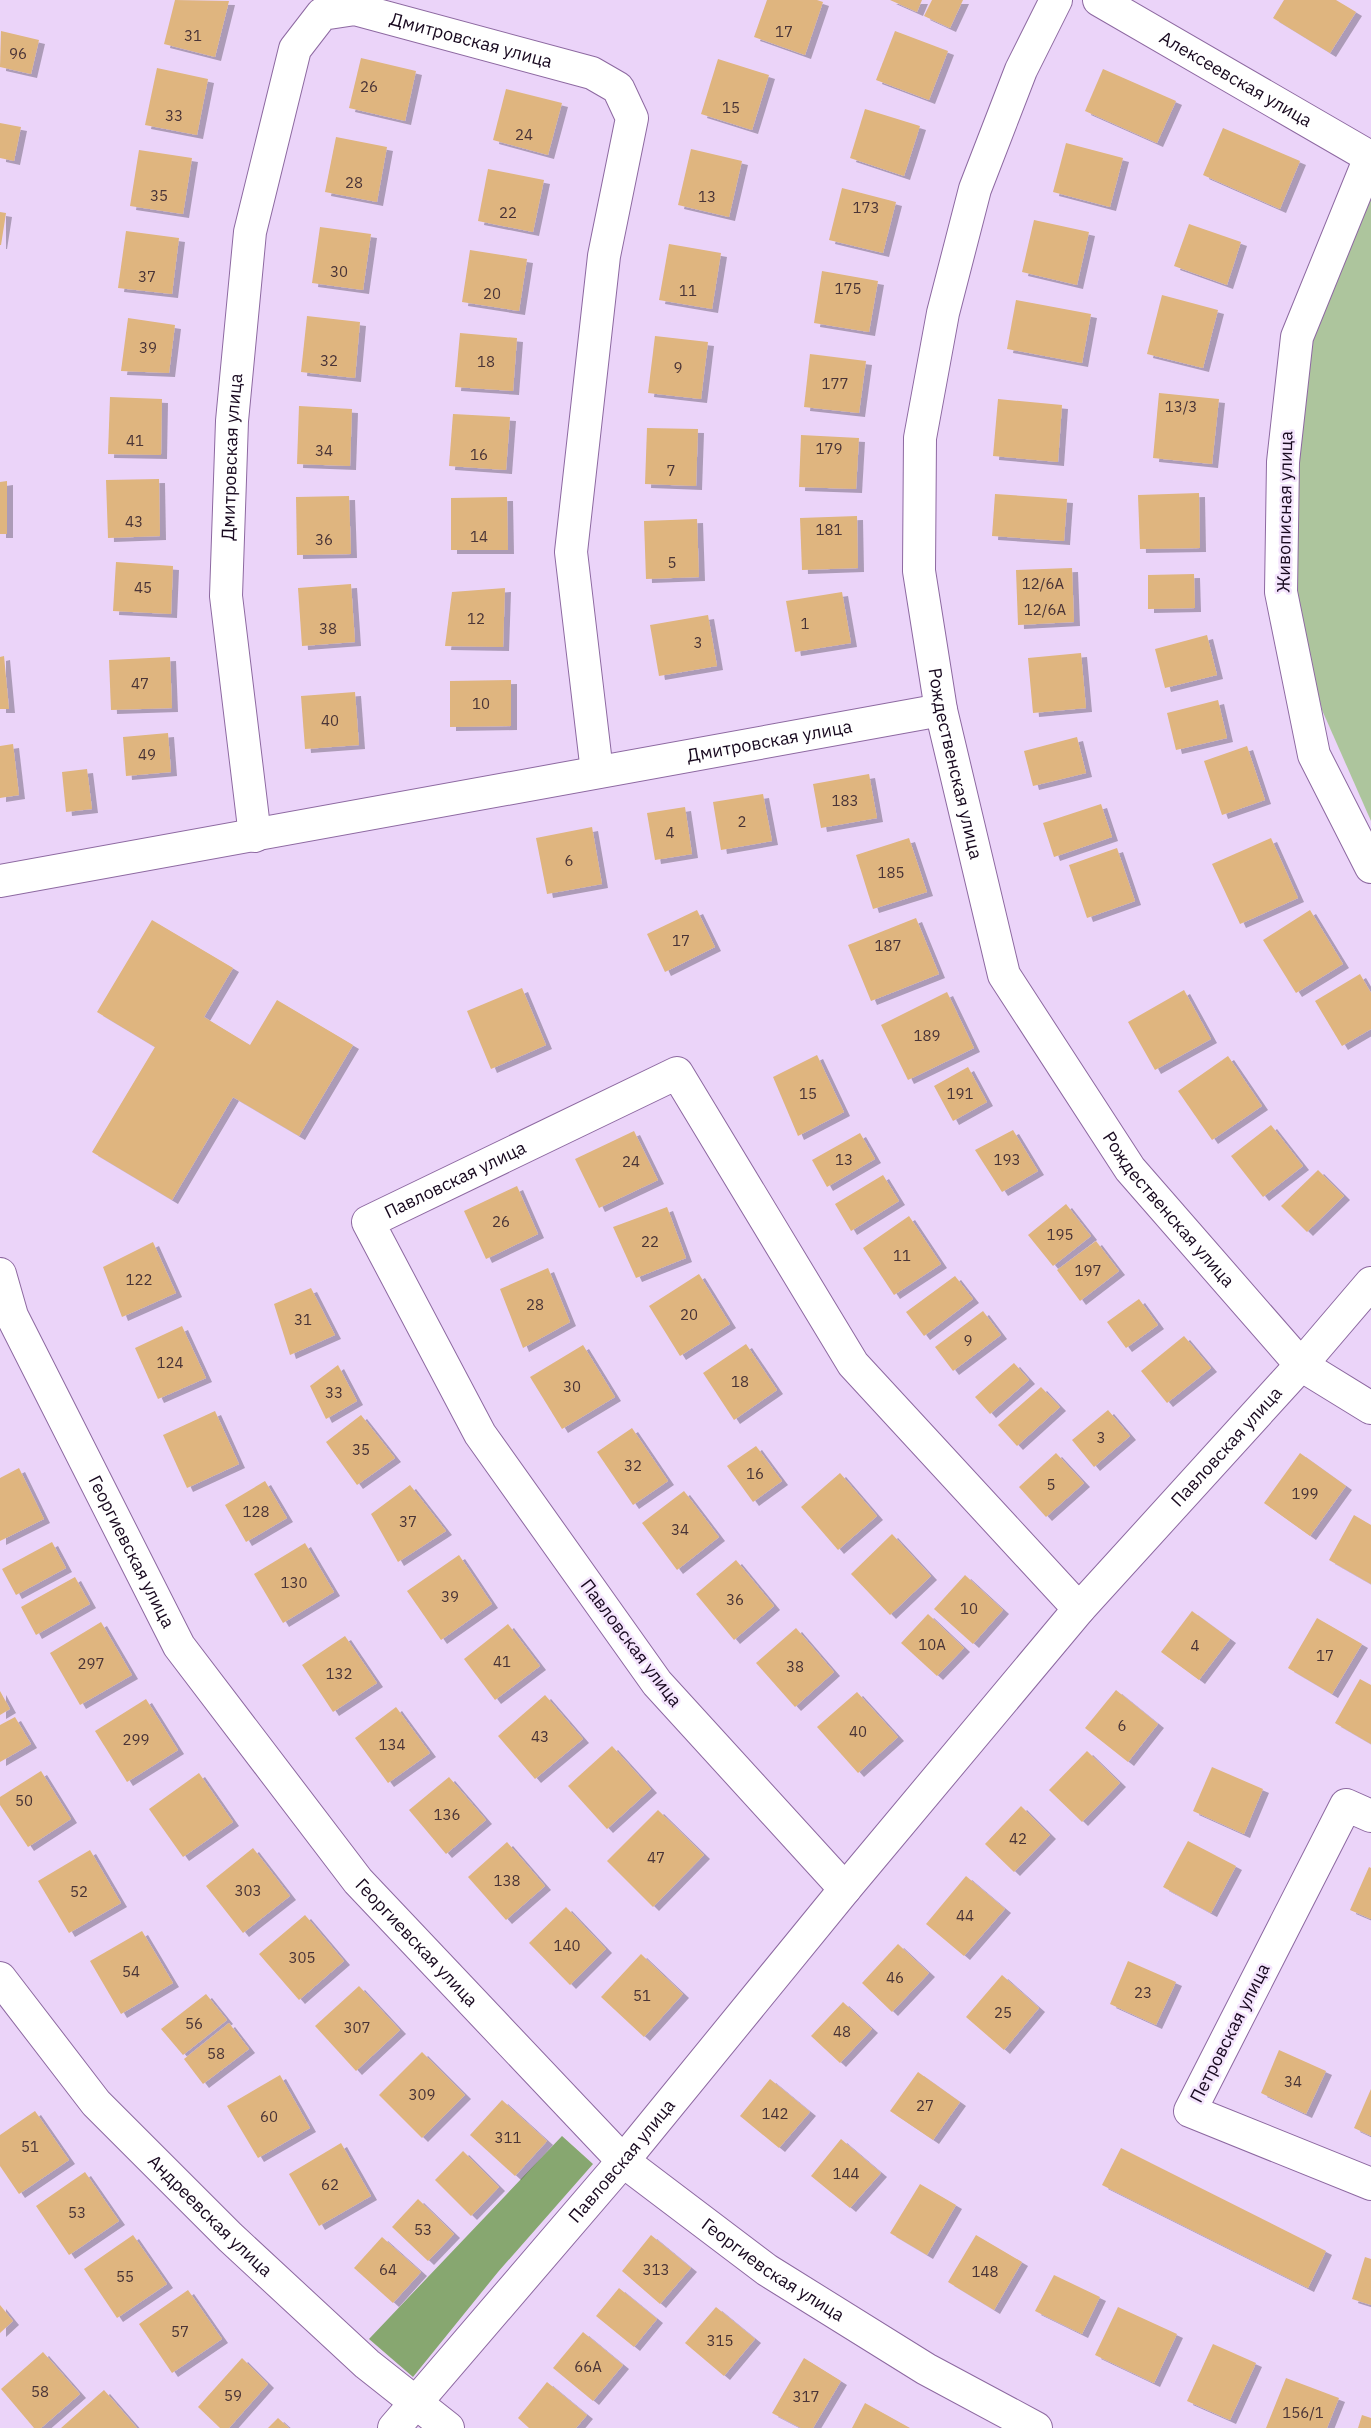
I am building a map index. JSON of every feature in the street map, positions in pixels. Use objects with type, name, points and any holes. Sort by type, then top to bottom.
[{"type":"street","name":"Рождественская улица","points":[[1056,0],[1021,70],[975,189],[943,313],[920,438],[919,571],[941,710],[1004,975],[1130,1169],[1301,1365],[1371,1408]]},
{"type":"street","name":"Алексеевская улица","points":[[1100,0],[1371,156]]},
{"type":"street","name":"Дмитровская улица","points":[[255,836],[226,596],[232,421],[250,232],[296,49],[322,14],[355,9],[592,73],[618,88],[632,118],[604,256],[571,552],[597,772]]},
{"type":"street","name":"Живописная улица","points":[[1371,156],[1297,337],[1282,462],[1281,592],[1314,754],[1371,867]]},
{"type":"street","name":"Дмитровская улица","points":[[0,881],[941,710]]},
{"type":"street","name":"Павловская улица","points":[[845,1890],[650,1674],[480,1434],[369,1222],[677,1073],[853,1364],[1079,1610]]},
{"type":"street","name":"Георгиевская улица","points":[[0,1274],[12,1316],[179,1646],[358,1881],[623,2161],[767,2270],[926,2369],[1036,2428]]},
{"type":"street","name":"Павловская улица","points":[[394,2428],[623,2161],[1079,1610],[1301,1365],[1371,1283]]},
{"type":"street","name":"Петровская улица","points":[[1371,1816],[1346,1805],[1190,2111],[1371,2184]]},
{"type":"street","name":"Андреевская улица","points":[[0,1978],[96,2103],[230,2237],[367,2364],[448,2428]]},
{"type":"green space","points":[[1371,172],[1371,821],[1322,710],[1289,570],[1301,371]]},
{"type":"green space","points":[[562,2136],[593,2164],[498,2272],[413,2377],[369,2339]]},
{"type":"building","points":[[175,0],[229,1],[215,57],[164,44]]},
{"type":"building","points":[[767,0],[823,2],[805,55],[754,37]]},
{"type":"building","points":[[890,0],[922,0],[917,12]]},
{"type":"building","points":[[932,0],[963,0],[950,28],[924,16]]},
{"type":"building","points":[[1284,0],[1336,0],[1356,12],[1330,53],[1273,18]]},
{"type":"building","points":[[1,31],[39,40],[31,74],[0,67]]},
{"type":"building","points":[[895,31],[948,51],[929,100],[876,80]]},
{"type":"building","points":[[361,58],[416,71],[405,121],[349,108]]},
{"type":"building","points":[[718,59],[769,75],[752,130],[701,114]]},
{"type":"building","points":[[157,68],[208,79],[197,135],[145,125]]},
{"type":"building","points":[[1103,69],[1176,101],[1157,143],[1085,111]]},
{"type":"building","points":[[506,89],[562,103],[548,155],[493,140]]},
{"type":"building","points":[[865,109],[920,126],[904,176],[850,158]]},
{"type":"building","points":[[0,123],[21,127],[14,161],[0,158]]},
{"type":"building","points":[[1223,128],[1300,161],[1280,209],[1203,175]]},
{"type":"building","points":[[336,137],[387,147],[377,202],[325,192]]},
{"type":"building","points":[[1066,143],[1123,158],[1110,207],[1053,192]]},
{"type":"building","points":[[691,149],[742,161],[729,217],[678,205]]},
{"type":"building","points":[[139,150],[192,158],[183,214],[130,206]]},
{"type":"building","points":[[488,169],[544,180],[533,232],[478,221]]},
{"type":"building","points":[[842,188],[896,202],[883,253],[829,240]]},
{"type":"building","points":[[0,212],[6,213],[1,245],[0,245]]},
{"type":"building","points":[[1034,220],[1089,232],[1077,285],[1022,272]]},
{"type":"building","points":[[1189,224],[1241,242],[1227,285],[1174,266]]},
{"type":"building","points":[[320,227],[371,234],[363,290],[312,283]]},
{"type":"building","points":[[126,231],[179,238],[172,294],[118,288]]},
{"type":"building","points":[[669,244],[721,253],[712,309],[659,300]]},
{"type":"building","points":[[470,250],[527,259],[519,311],[462,302]]},
{"type":"building","points":[[822,271],[878,281],[869,332],[814,323]]},
{"type":"building","points":[[1162,295],[1218,310],[1203,368],[1147,354]]},
{"type":"building","points":[[1016,300],[1091,314],[1082,363],[1007,349]]},
{"type":"building","points":[[307,316],[360,322],[355,378],[301,372]]},
{"type":"building","points":[[128,318],[175,325],[169,373],[121,371]]},
{"type":"building","points":[[460,333],[517,338],[513,391],[455,387]]},
{"type":"building","points":[[655,336],[708,342],[701,399],[648,393]]},
{"type":"building","points":[[810,354],[866,361],[859,413],[804,407]]},
{"type":"building","points":[[1159,393],[1219,399],[1212,464],[1153,458]]},
{"type":"building","points":[[110,397],[162,399],[161,455],[108,454]]},
{"type":"building","points":[[998,399],[1062,405],[1058,462],[993,456]]},
{"type":"building","points":[[299,406],[352,409],[350,466],[297,464]]},
{"type":"building","points":[[453,414],[510,417],[506,470],[449,466]]},
{"type":"building","points":[[647,428],[698,429],[696,486],[645,484]]},
{"type":"building","points":[[801,435],[859,438],[856,489],[799,487]]},
{"type":"building","points":[[159,479],[160,536],[108,538],[106,480]]},
{"type":"building","points":[[7,481],[7,534],[0,534],[0,482]]},
{"type":"building","points":[[1199,493],[1200,548],[1140,549],[1138,495]]},
{"type":"building","points":[[995,494],[1067,499],[1064,541],[992,536]]},
{"type":"building","points":[[349,496],[351,554],[297,555],[296,497]]},
{"type":"building","points":[[507,497],[508,550],[451,550],[451,498]]},
{"type":"building","points":[[857,516],[858,568],[802,570],[800,518]]},
{"type":"building","points":[[697,519],[699,577],[646,579],[644,521]]},
{"type":"building","points":[[116,562],[173,566],[171,614],[113,611]]},
{"type":"building","points":[[1072,568],[1074,622],[1018,625],[1016,570]]},
{"type":"building","points":[[1194,574],[1195,608],[1148,609],[1148,575]]},
{"type":"building","points":[[351,584],[355,642],[302,646],[298,588]]},
{"type":"building","points":[[505,588],[503,647],[445,646],[452,592]]},
{"type":"building","points":[[842,592],[851,643],[795,652],[786,601]]},
{"type":"building","points":[[708,615],[717,666],[659,676],[650,625]]},
{"type":"building","points":[[1207,635],[1217,675],[1165,688],[1155,649]]},
{"type":"building","points":[[1081,653],[1086,708],[1033,713],[1028,658]]},
{"type":"building","points":[[4,656],[9,709],[0,709],[0,657]]},
{"type":"building","points":[[170,657],[172,708],[111,710],[109,660]]},
{"type":"building","points":[[511,680],[511,726],[450,727],[450,681]]},
{"type":"building","points":[[355,692],[359,745],[305,749],[301,696]]},
{"type":"building","points":[[1218,700],[1227,738],[1176,750],[1167,713]]},
{"type":"building","points":[[168,733],[171,772],[126,776],[123,737]]},
{"type":"building","points":[[1077,737],[1086,773],[1033,786],[1024,751]]},
{"type":"building","points":[[13,744],[19,795],[0,798],[0,746]]},
{"type":"building","points":[[1247,746],[1265,800],[1222,815],[1204,761]]},
{"type":"building","points":[[87,769],[92,809],[66,812],[62,772]]},
{"type":"building","points":[[869,774],[877,818],[821,828],[813,784]]},
{"type":"building","points":[[763,794],[772,841],[721,850],[713,802]]},
{"type":"building","points":[[1101,804],[1112,837],[1054,857],[1043,823]]},
{"type":"building","points":[[685,807],[692,854],[655,860],[647,813]]},
{"type":"building","points":[[592,827],[602,884],[547,894],[536,838]]},
{"type":"building","points":[[909,838],[927,892],[873,909],[856,855]]},
{"type":"building","points":[[1271,838],[1298,898],[1240,924],[1212,864]]},
{"type":"building","points":[[1117,848],[1135,901],[1087,918],[1069,865]]},
{"type":"building","points":[[697,910],[715,947],[665,972],[647,934]]},
{"type":"building","points":[[1310,910],[1343,964],[1296,993],[1263,940]]},
{"type":"building","points":[[916,918],[939,974],[871,1001],[848,945]]},
{"type":"building","points":[[152,920],[233,968],[204,1017],[250,1045],[277,1000],[353,1045],[299,1136],[233,1097],[172,1200],[92,1152],[155,1047],[97,1012]]},
{"type":"building","points":[[1360,974],[1371,993],[1371,1029],[1342,1046],[1315,1001]]},
{"type":"building","points":[[522,988],[546,1045],[491,1069],[467,1011]]},
{"type":"building","points":[[1184,990],[1211,1039],[1155,1070],[1128,1022]]},
{"type":"building","points":[[947,992],[974,1048],[908,1080],[881,1025]]},
{"type":"building","points":[[817,1055],[844,1112],[798,1136],[773,1077]]},
{"type":"building","points":[[1228,1056],[1262,1106],[1212,1140],[1178,1091]]},
{"type":"building","points":[[968,1067],[987,1102],[953,1121],[934,1086]]},
{"type":"building","points":[[1271,1125],[1303,1166],[1263,1197],[1231,1156]]},
{"type":"building","points":[[1013,1130],[1038,1171],[1002,1192],[975,1150]]},
{"type":"building","points":[[634,1131],[658,1180],[599,1208],[575,1159]]},
{"type":"building","points":[[860,1133],[875,1159],[827,1187],[812,1160]]},
{"type":"building","points":[[1318,1170],[1344,1196],[1307,1232],[1281,1206]]},
{"type":"building","points":[[883,1175],[899,1201],[851,1231],[835,1204]]},
{"type":"building","points":[[517,1186],[538,1234],[486,1259],[464,1211]]},
{"type":"building","points":[[1066,1204],[1091,1236],[1053,1266],[1028,1235]]},
{"type":"building","points":[[667,1207],[686,1258],[636,1278],[613,1227]]},
{"type":"building","points":[[909,1216],[941,1264],[894,1295],[863,1248]]},
{"type":"building","points":[[1096,1241],[1119,1271],[1080,1301],[1057,1270]]},
{"type":"building","points":[[153,1242],[176,1293],[122,1317],[103,1267]]},
{"type":"building","points":[[548,1268],[570,1322],[523,1348],[500,1289]]},
{"type":"building","points":[[699,1274],[730,1324],[680,1356],[649,1306]]},
{"type":"building","points":[[955,1276],[973,1299],[924,1336],[906,1312]]},
{"type":"building","points":[[311,1288],[335,1335],[290,1355],[274,1304]]},
{"type":"building","points":[[1139,1299],[1158,1325],[1126,1348],[1107,1322]]},
{"type":"building","points":[[983,1311],[1001,1335],[953,1371],[935,1347]]},
{"type":"building","points":[[182,1326],[206,1378],[158,1399],[135,1348]]},
{"type":"building","points":[[1184,1336],[1211,1368],[1167,1403],[1141,1371]]},
{"type":"building","points":[[746,1344],[777,1390],[734,1420],[703,1373]]},
{"type":"building","points":[[583,1345],[615,1397],[562,1429],[530,1377]]},
{"type":"building","points":[[1014,1363],[1029,1380],[990,1414],[975,1397]]},
{"type":"building","points":[[338,1365],[357,1401],[326,1419],[310,1386]]},
{"type":"building","points":[[1041,1387],[1060,1407],[1017,1446],[998,1425]]},
{"type":"building","points":[[1108,1410],[1130,1436],[1094,1467],[1072,1440]]},
{"type":"building","points":[[215,1411],[239,1464],[187,1488],[163,1435]]},
{"type":"building","points":[[361,1415],[395,1458],[357,1485],[326,1442]]},
{"type":"building","points":[[632,1428],[668,1481],[633,1505],[597,1452]]},
{"type":"building","points":[[756,1446],[782,1481],[753,1502],[727,1466]]},
{"type":"building","points":[[1056,1453],[1084,1483],[1046,1517],[1019,1487]]},
{"type":"building","points":[[1300,1453],[1346,1486],[1310,1536],[1264,1503]]},
{"type":"building","points":[[19,1468],[44,1519],[0,1541],[0,1478]]},
{"type":"building","points":[[840,1473],[877,1516],[838,1550],[801,1507]]},
{"type":"building","points":[[265,1481],[287,1518],[246,1542],[225,1505]]},
{"type":"building","points":[[410,1485],[446,1531],[398,1562],[371,1514]]},
{"type":"building","points":[[684,1491],[719,1537],[677,1570],[642,1523]]},
{"type":"building","points":[[1354,1515],[1371,1525],[1371,1584],[1329,1560]]},
{"type":"building","points":[[892,1534],[931,1576],[890,1615],[851,1574]]},
{"type":"building","points":[[52,1542],[66,1568],[16,1595],[2,1569]]},
{"type":"building","points":[[305,1543],[334,1592],[283,1623],[254,1574]]},
{"type":"building","points":[[459,1555],[492,1604],[441,1640],[407,1591]]},
{"type":"building","points":[[736,1560],[774,1606],[734,1640],[696,1594]]},
{"type":"building","points":[[965,1575],[1003,1610],[973,1644],[934,1609]]},
{"type":"building","points":[[75,1577],[90,1604],[36,1635],[21,1607]]},
{"type":"building","points":[[1192,1611],[1230,1639],[1199,1680],[1161,1652]]},
{"type":"building","points":[[928,1614],[964,1648],[937,1676],[901,1643]]},
{"type":"building","points":[[1317,1618],[1362,1644],[1332,1694],[1288,1668]]},
{"type":"building","points":[[101,1622],[132,1675],[80,1705],[50,1653]]},
{"type":"building","points":[[508,1624],[540,1666],[495,1700],[464,1659]]},
{"type":"building","points":[[796,1628],[834,1672],[795,1707],[756,1663]]},
{"type":"building","points":[[345,1636],[377,1683],[333,1712],[302,1665]]},
{"type":"building","points":[[1360,1679],[1371,1685],[1371,1744],[1335,1723]]},
{"type":"building","points":[[1116,1690],[1158,1724],[1128,1762],[1085,1728]]},
{"type":"building","points":[[0,1691],[10,1709],[0,1715]]},
{"type":"building","points":[[857,1692],[898,1737],[858,1773],[817,1727]]},
{"type":"building","points":[[545,1695],[583,1739],[535,1779],[498,1736]]},
{"type":"building","points":[[146,1699],[178,1750],[127,1782],[95,1731]]},
{"type":"building","points":[[396,1707],[430,1753],[388,1783],[355,1738]]},
{"type":"building","points":[[15,1717],[31,1744],[0,1762],[0,1725]]},
{"type":"building","points":[[612,1746],[651,1789],[607,1829],[568,1786]]},
{"type":"building","points":[[1087,1751],[1120,1783],[1082,1822],[1049,1790]]},
{"type":"building","points":[[1212,1767],[1263,1789],[1244,1834],[1193,1811]]},
{"type":"building","points":[[41,1771],[71,1819],[28,1847],[0,1805],[0,1797]]},
{"type":"building","points":[[199,1773],[233,1822],[183,1857],[149,1809]]},
{"type":"building","points":[[449,1777],[486,1820],[446,1854],[409,1810]]},
{"type":"building","points":[[1021,1806],[1050,1835],[1014,1872],[985,1844]]},
{"type":"building","points":[[658,1810],[704,1855],[653,1907],[607,1861]]},
{"type":"building","points":[[1188,1841],[1236,1866],[1211,1913],[1163,1887]]},
{"type":"building","points":[[507,1842],[545,1886],[506,1920],[468,1877]]},
{"type":"building","points":[[253,1848],[290,1896],[243,1933],[206,1886]]},
{"type":"building","points":[[90,1850],[121,1903],[69,1933],[38,1881]]},
{"type":"building","points":[[1369,1867],[1371,1868],[1371,1919],[1350,1910]]},
{"type":"building","points":[[966,1876],[1005,1909],[964,1956],[926,1924]]},
{"type":"building","points":[[566,1907],[606,1949],[570,1985],[529,1943]]},
{"type":"building","points":[[305,1915],[344,1961],[299,2000],[259,1954]]},
{"type":"building","points":[[142,1931],[173,1983],[121,2014],[90,1961]]},
{"type":"building","points":[[898,1944],[929,1973],[892,2012],[862,1983]]},
{"type":"building","points":[[641,1954],[683,1994],[644,2037],[601,1997]]},
{"type":"building","points":[[1128,1961],[1176,1982],[1156,2025],[1110,2004]]},
{"type":"building","points":[[1002,1975],[1039,2008],[1004,2050],[966,2017]]},
{"type":"building","points":[[359,1986],[400,2030],[356,2071],[315,2026]]},
{"type":"building","points":[[206,1994],[227,2020],[183,2055],[161,2029]]},
{"type":"building","points":[[843,2002],[872,2029],[840,2063],[811,2036]]},
{"type":"building","points":[[229,2023],[249,2049],[203,2084],[184,2059]]},
{"type":"building","points":[[1279,2050],[1326,2071],[1306,2114],[1261,2093]]},
{"type":"building","points":[[422,2052],[465,2095],[422,2138],[379,2095]]},
{"type":"building","points":[[918,2072],[960,2102],[933,2140],[890,2111]]},
{"type":"building","points":[[280,2075],[310,2128],[258,2158],[227,2106]]},
{"type":"building","points":[[770,2079],[810,2112],[779,2148],[740,2116]]},
{"type":"building","points":[[1371,2089],[1371,2136],[1354,2128]]},
{"type":"building","points":[[502,2100],[547,2141],[515,2176],[470,2135]]},
{"type":"building","points":[[35,2111],[69,2160],[19,2194],[0,2166],[0,2135]]},
{"type":"building","points":[[841,2139],[881,2173],[850,2208],[811,2176]]},
{"type":"building","points":[[341,2143],[371,2196],[319,2226],[289,2174]]},
{"type":"building","points":[[1121,2148],[1326,2251],[1308,2288],[1102,2185]]},
{"type":"building","points":[[463,2151],[499,2187],[471,2216],[435,2180]]},
{"type":"building","points":[[85,2172],[119,2221],[69,2255],[36,2206]]},
{"type":"building","points":[[920,2184],[956,2205],[927,2255],[890,2233]]},
{"type":"building","points":[[418,2199],[454,2234],[428,2261],[392,2227]]},
{"type":"building","points":[[133,2235],[167,2284],[117,2318],[84,2269]]},
{"type":"building","points":[[651,2235],[691,2268],[660,2304],[622,2271]]},
{"type":"building","points":[[976,2235],[1022,2262],[994,2310],[948,2282]]},
{"type":"building","points":[[382,2237],[421,2272],[393,2303],[354,2268]]},
{"type":"building","points":[[1365,2257],[1371,2259],[1371,2305],[1352,2299]]},
{"type":"building","points":[[1054,2275],[1100,2297],[1082,2334],[1035,2311]]},
{"type":"building","points":[[619,2288],[657,2319],[634,2347],[596,2316]]},
{"type":"building","points":[[188,2290],[222,2339],[172,2373],[139,2324]]},
{"type":"building","points":[[0,2305],[13,2321],[0,2333]]},
{"type":"building","points":[[716,2307],[755,2339],[724,2376],[685,2343]]},
{"type":"building","points":[[1118,2307],[1177,2334],[1154,2383],[1095,2355]]},
{"type":"building","points":[[583,2332],[623,2365],[593,2401],[553,2368]]},
{"type":"building","points":[[1213,2344],[1256,2363],[1230,2420],[1187,2401]]},
{"type":"building","points":[[43,2352],[80,2394],[41,2428],[34,2428],[1,2389]]},
{"type":"building","points":[[242,2358],[268,2384],[229,2428],[220,2428],[198,2407]]},
{"type":"building","points":[[804,2358],[841,2381],[813,2428],[801,2428],[772,2413]]},
{"type":"building","points":[[1286,2378],[1339,2398],[1327,2428],[1266,2428]]},
{"type":"building","points":[[547,2382],[587,2415],[576,2428],[529,2428],[518,2418]]},
{"type":"building","points":[[104,2390],[137,2428],[61,2428]]},
{"type":"building","points":[[865,2403],[910,2428],[852,2428]]},
{"type":"building","points":[[1362,2415],[1371,2418],[1371,2428],[1358,2428]]},
{"type":"building","points":[[278,2418],[289,2428],[268,2428]]}]
